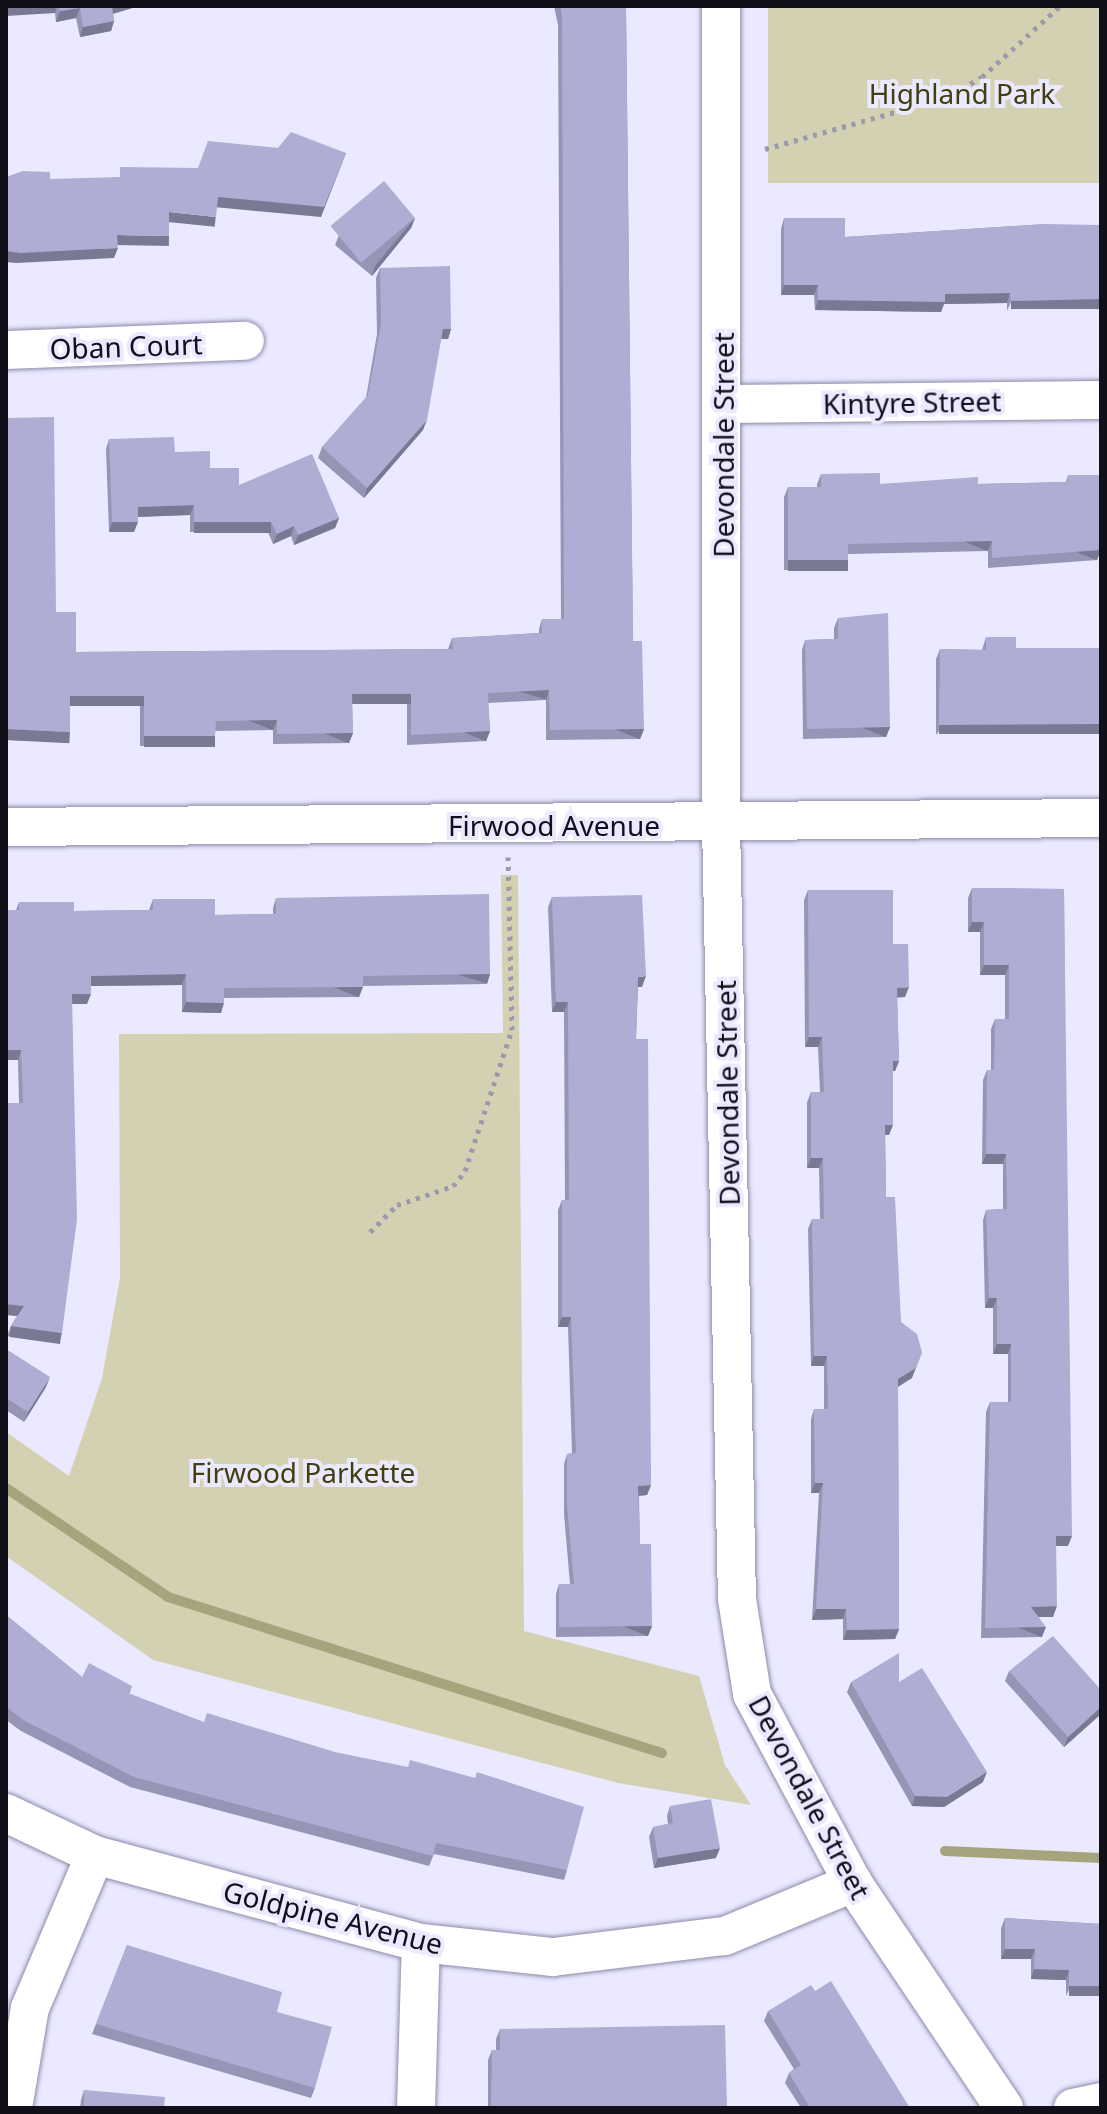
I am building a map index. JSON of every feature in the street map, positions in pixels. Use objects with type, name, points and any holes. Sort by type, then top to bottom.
[{"type":"street","name":"Devondale Street","points":[[721,6],[724,404],[721,824],[737,1599],[752,1694],[853,1883],[1004,2108]]},
{"type":"street","name":"Oban Court","points":[[6,350],[245,341]]},
{"type":"street","name":"Kintyre Street","points":[[724,404],[1101,400]]},
{"type":"street","name":"Firwood Avenue","points":[[6,827],[508,826],[1101,818]]},
{"type":"street","name":"Goldpine Avenue","points":[[6,1813],[95,1855],[421,1943],[553,1957],[725,1936],[853,1883]]},
{"type":"street","points":[[13,2108],[30,2008],[95,1855]]},
{"type":"street","points":[[416,2108],[421,1943]]},
{"type":"street","points":[[1073,2108],[1101,2102]]},
{"type":"path","points":[[765,149],[944,98],[982,77],[1060,6]]},
{"type":"path","points":[[370,1232],[397,1205],[453,1186],[465,1171],[512,1030],[508,826]]},
{"type":"green space","name":"Highland Park","points":[[768,6],[1101,6],[1101,183],[768,183]]},
{"type":"green space","name":"Firwood Parkette","points":[[501,875],[518,875],[524,1631],[699,1676],[725,1765],[751,1805],[618,1783],[153,1660],[6,1556],[6,1432],[69,1476],[102,1378],[120,1278],[119,1034],[503,1033]]},
{"type":"building","points":[[59,6],[112,6],[114,21],[83,27],[80,8],[60,11]]},
{"type":"building","points":[[560,6],[626,6],[633,641],[642,641],[644,729],[550,730],[549,690],[488,693],[490,731],[411,735],[411,694],[352,694],[353,733],[277,734],[277,720],[216,721],[215,736],[144,736],[144,696],[70,696],[70,732],[6,729],[6,418],[54,417],[56,612],[76,612],[76,652],[453,649],[452,638],[542,633],[542,619],[564,619]]},
{"type":"building","points":[[291,132],[346,153],[324,207],[218,197],[216,217],[169,212],[169,236],[117,235],[118,248],[6,251],[6,177],[23,171],[50,172],[50,179],[120,177],[120,167],[198,168],[208,141],[278,148]]},
{"type":"building","points":[[384,181],[415,218],[361,263],[330,226]]},
{"type":"building","points":[[784,218],[845,218],[845,237],[1045,224],[1101,225],[1101,299],[1011,301],[1010,293],[945,294],[945,302],[818,300],[818,285],[784,285]]},
{"type":"building","points":[[450,266],[451,329],[443,329],[427,420],[367,488],[322,447],[368,395],[381,324],[380,268]]},
{"type":"building","points":[[174,437],[175,452],[210,451],[210,468],[239,468],[239,485],[312,454],[339,518],[298,535],[294,526],[277,534],[271,522],[194,522],[194,505],[138,507],[138,522],[112,522],[109,439]]},
{"type":"building","points":[[880,473],[880,484],[978,477],[978,484],[1068,482],[1068,475],[1101,475],[1101,550],[992,558],[992,541],[848,544],[848,560],[788,560],[788,487],[821,487],[821,474]]},
{"type":"building","points":[[888,613],[890,727],[807,729],[805,640],[838,639],[838,618]]},
{"type":"building","points":[[986,637],[1016,637],[1016,648],[1101,648],[1101,724],[939,725],[940,649],[986,650]]},
{"type":"building","points":[[972,888],[1064,889],[1072,1536],[1056,1536],[1057,1606],[1031,1607],[1046,1627],[985,1628],[990,1402],[1011,1402],[1011,1344],[997,1344],[997,1298],[989,1298],[986,1210],[1007,1209],[1006,1154],[986,1154],[987,1070],[994,1070],[995,1019],[1009,1019],[1009,965],[984,965],[984,922],[972,922]]},
{"type":"building","points":[[808,890],[893,890],[893,944],[908,944],[909,987],[897,988],[899,1061],[893,1061],[893,1125],[885,1125],[886,1197],[895,1197],[901,1322],[917,1334],[922,1352],[916,1368],[898,1379],[899,1629],[847,1630],[846,1609],[816,1609],[823,1483],[815,1483],[814,1409],[828,1409],[827,1356],[814,1356],[812,1219],[824,1219],[823,1158],[811,1158],[811,1092],[824,1092],[822,1037],[809,1037]]},
{"type":"building","points":[[489,894],[490,974],[363,976],[363,987],[224,988],[224,1003],[186,1002],[186,974],[91,976],[91,994],[72,994],[77,1219],[62,1333],[11,1326],[24,1306],[6,1304],[6,1103],[23,1103],[21,1050],[6,1050],[6,910],[19,910],[19,902],[74,902],[74,911],[153,910],[153,899],[215,899],[215,915],[276,914],[276,898]]},
{"type":"building","points":[[642,895],[646,976],[638,977],[636,1039],[648,1039],[651,1485],[638,1486],[640,1544],[651,1544],[652,1626],[559,1627],[559,1584],[574,1584],[567,1504],[567,1454],[576,1453],[571,1317],[562,1317],[562,1200],[569,1200],[568,1002],[556,1002],[552,897]]},
{"type":"building","points":[[6,1349],[50,1377],[28,1412],[6,1398]]},
{"type":"building","points":[[6,1615],[82,1677],[89,1663],[132,1686],[128,1693],[204,1722],[207,1713],[335,1752],[408,1767],[410,1760],[475,1778],[477,1772],[584,1807],[567,1870],[436,1843],[433,1856],[134,1777],[25,1721],[6,1707]]},
{"type":"building","points":[[1053,1636],[1101,1690],[1101,1707],[1068,1737],[1009,1671]]},
{"type":"building","points":[[899,1653],[899,1682],[922,1668],[987,1772],[947,1797],[915,1796],[851,1682]]},
{"type":"building","points":[[711,1799],[720,1848],[658,1858],[653,1827],[673,1823],[670,1806]]},
{"type":"building","points":[[1005,1918],[1101,1924],[1101,1986],[1069,1986],[1069,1970],[1034,1969],[1035,1949],[1005,1949]]},
{"type":"building","points":[[127,1945],[282,1992],[277,2012],[332,2027],[315,2088],[96,2024]]},
{"type":"building","points":[[831,1981],[910,2108],[810,2108],[789,2073],[801,2065],[768,2011],[811,1985],[815,1991]]},
{"type":"building","points":[[725,2025],[727,2108],[491,2108],[492,2050],[500,2050],[500,2029]]},
{"type":"building","points":[[84,2090],[165,2097],[164,2108],[84,2108]]},
{"type":"waterway","points":[[6,1488],[168,1597],[662,1753]]},
{"type":"waterway","points":[[945,1851],[1101,1858]]}]
